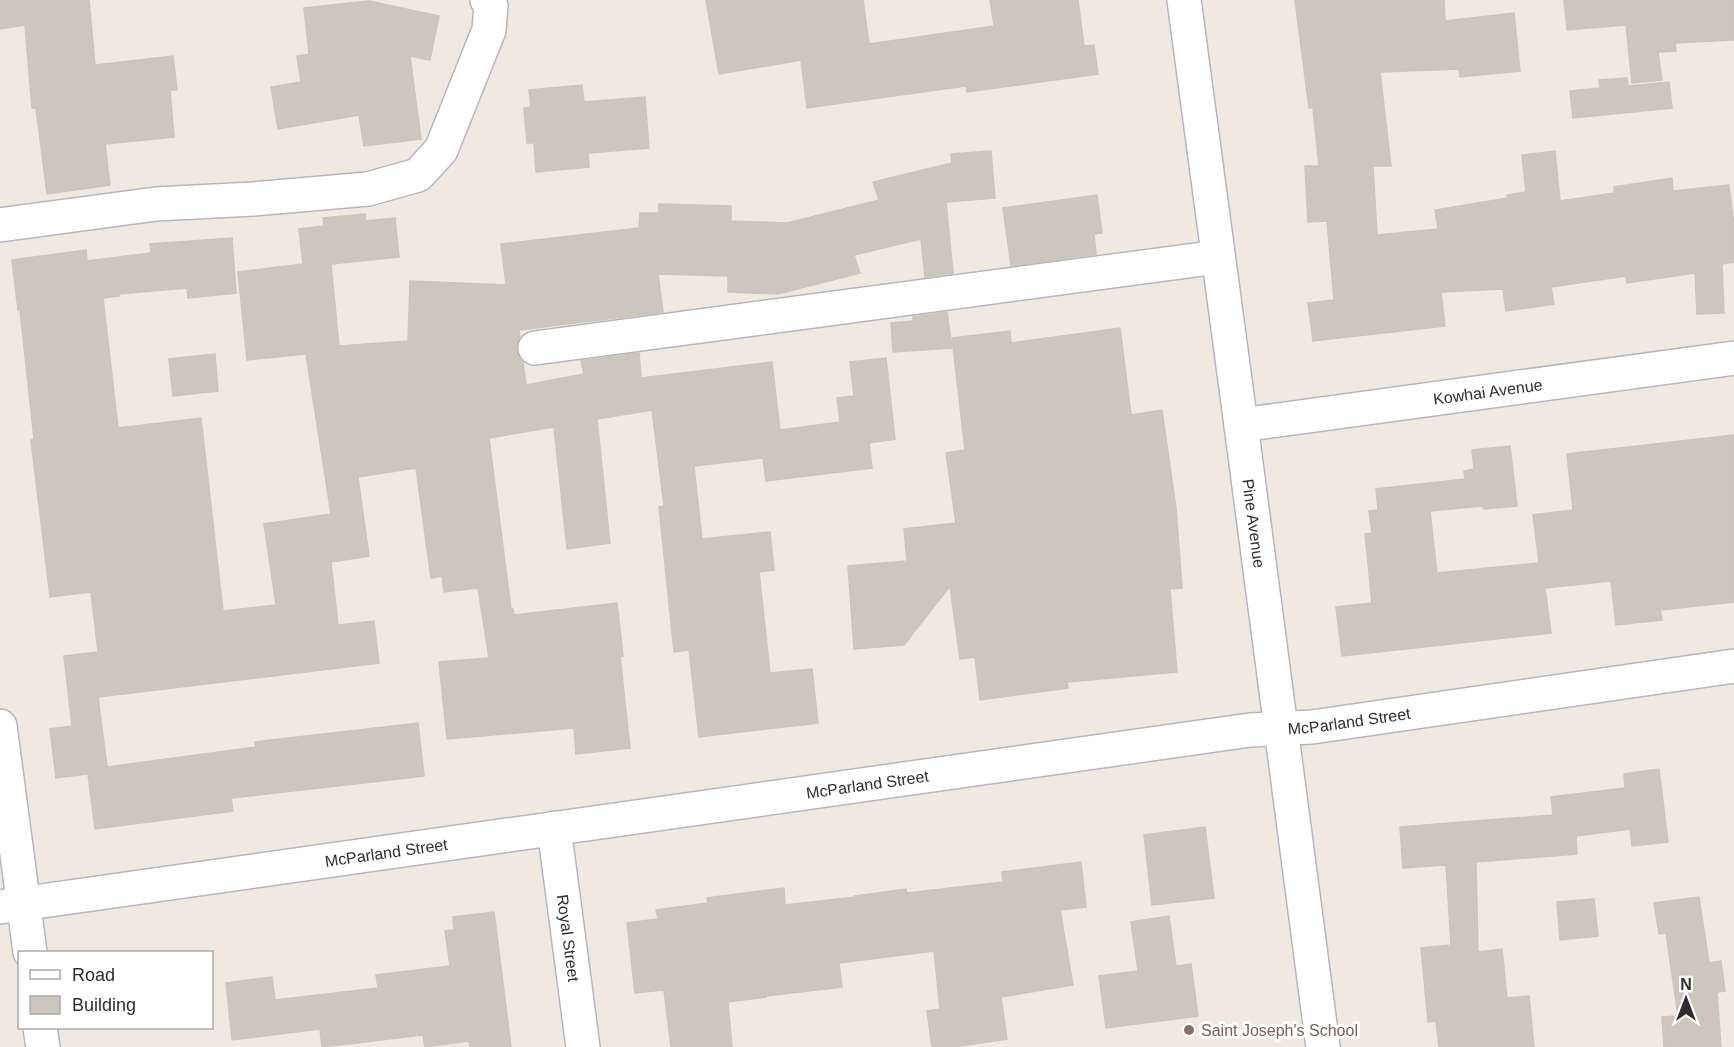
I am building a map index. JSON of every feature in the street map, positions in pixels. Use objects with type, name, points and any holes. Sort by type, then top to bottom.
[{"type":"street","points":[[0,225],[156,204],[253,199],[368,189],[418,175],[441,150],[489,30],[491,6],[487,0]]},
{"type":"street","name":"Pine Avenue","points":[[1184,0],[1323,1047]]},
{"type":"street","points":[[535,348],[1218,257]]},
{"type":"street","name":"Kowhai Avenue","points":[[1241,424],[1734,358]]},
{"type":"street","name":"McParland Street","points":[[12,905],[1250,730],[1312,727],[1734,666]]},
{"type":"street","points":[[0,726],[12,905],[30,951]]},
{"type":"street","name":"Royal Street","points":[[554,828],[583,1047]]},
{"type":"street","points":[[40,1029],[43,1047]]},
{"type":"building","points":[[0,0],[89,0],[95,65],[173,56],[177,90],[170,90],[174,137],[105,144],[110,185],[47,194],[36,108],[32,108],[25,25],[0,29]]},
{"type":"building","points":[[706,0],[863,0],[869,44],[994,26],[990,0],[1078,0],[1084,46],[1094,45],[1098,74],[967,92],[966,86],[807,108],[801,60],[719,74]]},
{"type":"building","points":[[1295,0],[1444,0],[1445,21],[1514,13],[1520,71],[1460,77],[1459,69],[1380,72],[1391,166],[1373,166],[1377,235],[1438,229],[1435,210],[1508,198],[1507,195],[1526,192],[1522,155],[1555,151],[1560,201],[1614,193],[1614,187],[1672,178],[1673,191],[1729,185],[1734,226],[1734,262],[1722,264],[1724,313],[1697,314],[1695,273],[1627,283],[1626,276],[1551,287],[1554,304],[1506,311],[1503,289],[1441,292],[1445,326],[1313,341],[1308,303],[1334,300],[1327,221],[1308,222],[1305,166],[1319,166],[1313,108],[1309,108]]},
{"type":"building","points":[[1564,0],[1734,0],[1734,40],[1675,43],[1676,51],[1658,52],[1662,80],[1632,83],[1626,25],[1567,30]]},
{"type":"building","points":[[369,1],[439,16],[430,60],[410,56],[421,139],[364,146],[359,115],[278,129],[271,87],[301,82],[297,56],[309,54],[304,8]]},
{"type":"building","points":[[1627,78],[1628,86],[1669,82],[1672,108],[1573,118],[1570,91],[1600,88],[1599,80]]},
{"type":"building","points":[[582,85],[584,102],[645,97],[649,148],[588,153],[589,167],[536,172],[534,143],[527,143],[524,108],[531,107],[529,90]]},
{"type":"building","points":[[991,151],[995,198],[946,202],[953,273],[925,277],[921,239],[854,255],[860,273],[778,294],[728,292],[728,276],[658,274],[663,312],[519,330],[517,351],[523,362],[526,385],[584,374],[581,361],[639,353],[641,378],[772,362],[780,430],[840,422],[837,398],[854,396],[850,362],[886,358],[895,439],[869,443],[872,468],[766,481],[763,458],[694,466],[702,539],[770,532],[774,570],[759,572],[770,673],[812,669],[818,723],[699,737],[689,650],[674,652],[659,507],[664,506],[652,410],[597,419],[610,543],[567,549],[554,427],[489,438],[511,609],[514,615],[617,603],[630,748],[576,754],[574,728],[447,739],[439,662],[489,658],[478,588],[444,592],[442,576],[431,578],[416,468],[358,477],[369,556],[331,562],[338,625],[374,621],[379,663],[98,697],[107,767],[256,747],[255,742],[418,723],[424,776],[231,798],[233,811],[95,829],[88,774],[56,778],[50,729],[72,726],[64,656],[98,652],[91,592],[50,597],[31,440],[34,439],[20,310],[18,310],[12,260],[86,250],[87,261],[151,253],[150,244],[232,238],[236,293],[188,298],[187,288],[119,294],[119,296],[103,298],[118,428],[201,418],[223,611],[276,605],[264,524],[331,514],[306,354],[247,360],[238,272],[303,264],[299,229],[324,226],[323,218],[365,214],[365,221],[395,218],[399,257],[331,264],[339,346],[408,341],[410,281],[506,285],[501,244],[639,228],[640,213],[659,213],[659,204],[731,206],[731,221],[787,223],[879,200],[873,182],[952,163],[951,154]]},
{"type":"building","points":[[1097,195],[1102,233],[1094,234],[1096,254],[1011,266],[1003,208]]},
{"type":"building","points":[[947,312],[952,348],[893,352],[891,323],[913,321],[913,317]]},
{"type":"building","points":[[1120,328],[1131,415],[1162,410],[1176,508],[1182,588],[1170,589],[1177,672],[1067,682],[1068,688],[980,700],[975,657],[960,659],[950,586],[904,645],[854,649],[848,566],[907,561],[904,529],[956,523],[946,453],[965,450],[952,338],[1010,331],[1011,343]]},
{"type":"building","points":[[215,354],[218,391],[173,396],[169,359]]},
{"type":"building","points":[[1734,435],[1734,602],[1660,610],[1662,620],[1616,625],[1611,581],[1545,588],[1551,633],[1342,656],[1336,607],[1372,603],[1365,534],[1372,533],[1369,511],[1378,510],[1376,489],[1465,479],[1464,471],[1474,469],[1472,450],[1510,446],[1517,506],[1484,509],[1483,506],[1430,511],[1437,573],[1539,563],[1533,515],[1573,510],[1567,454]]},
{"type":"building","points":[[1659,769],[1668,842],[1632,846],[1630,829],[1576,836],[1577,854],[1476,862],[1478,952],[1502,949],[1507,998],[1529,996],[1534,1047],[1439,1047],[1436,1021],[1428,1022],[1421,948],[1451,945],[1446,865],[1403,868],[1400,827],[1553,815],[1551,797],[1625,788],[1624,774]]},
{"type":"building","points":[[1205,827],[1214,898],[1152,905],[1144,835]]},
{"type":"building","points":[[1081,862],[1086,907],[1060,910],[1073,985],[1001,997],[1007,1039],[954,1047],[932,1047],[927,1011],[940,1009],[934,951],[839,963],[842,987],[728,1002],[732,1047],[671,1047],[664,990],[635,993],[627,923],[658,919],[656,910],[708,903],[707,898],[784,888],[785,905],[906,889],[907,893],[1003,882],[1002,872]]},
{"type":"building","points":[[1699,897],[1709,963],[1721,961],[1725,991],[1717,992],[1721,1047],[1664,1047],[1662,1017],[1678,1016],[1666,933],[1659,934],[1654,903]]},
{"type":"building","points":[[1594,899],[1598,936],[1560,940],[1557,902]]},
{"type":"building","points":[[494,912],[511,1047],[470,1047],[469,1041],[425,1047],[423,1035],[322,1047],[320,1029],[232,1040],[226,983],[272,977],[275,1000],[378,988],[376,975],[450,966],[445,931],[454,930],[453,917]]},
{"type":"building","points":[[1169,916],[1176,966],[1191,964],[1198,1016],[1106,1028],[1099,976],[1138,971],[1131,922]]},
{"type":"place","name":"Saint Joseph's School","points":[[1189,1030]]}]
